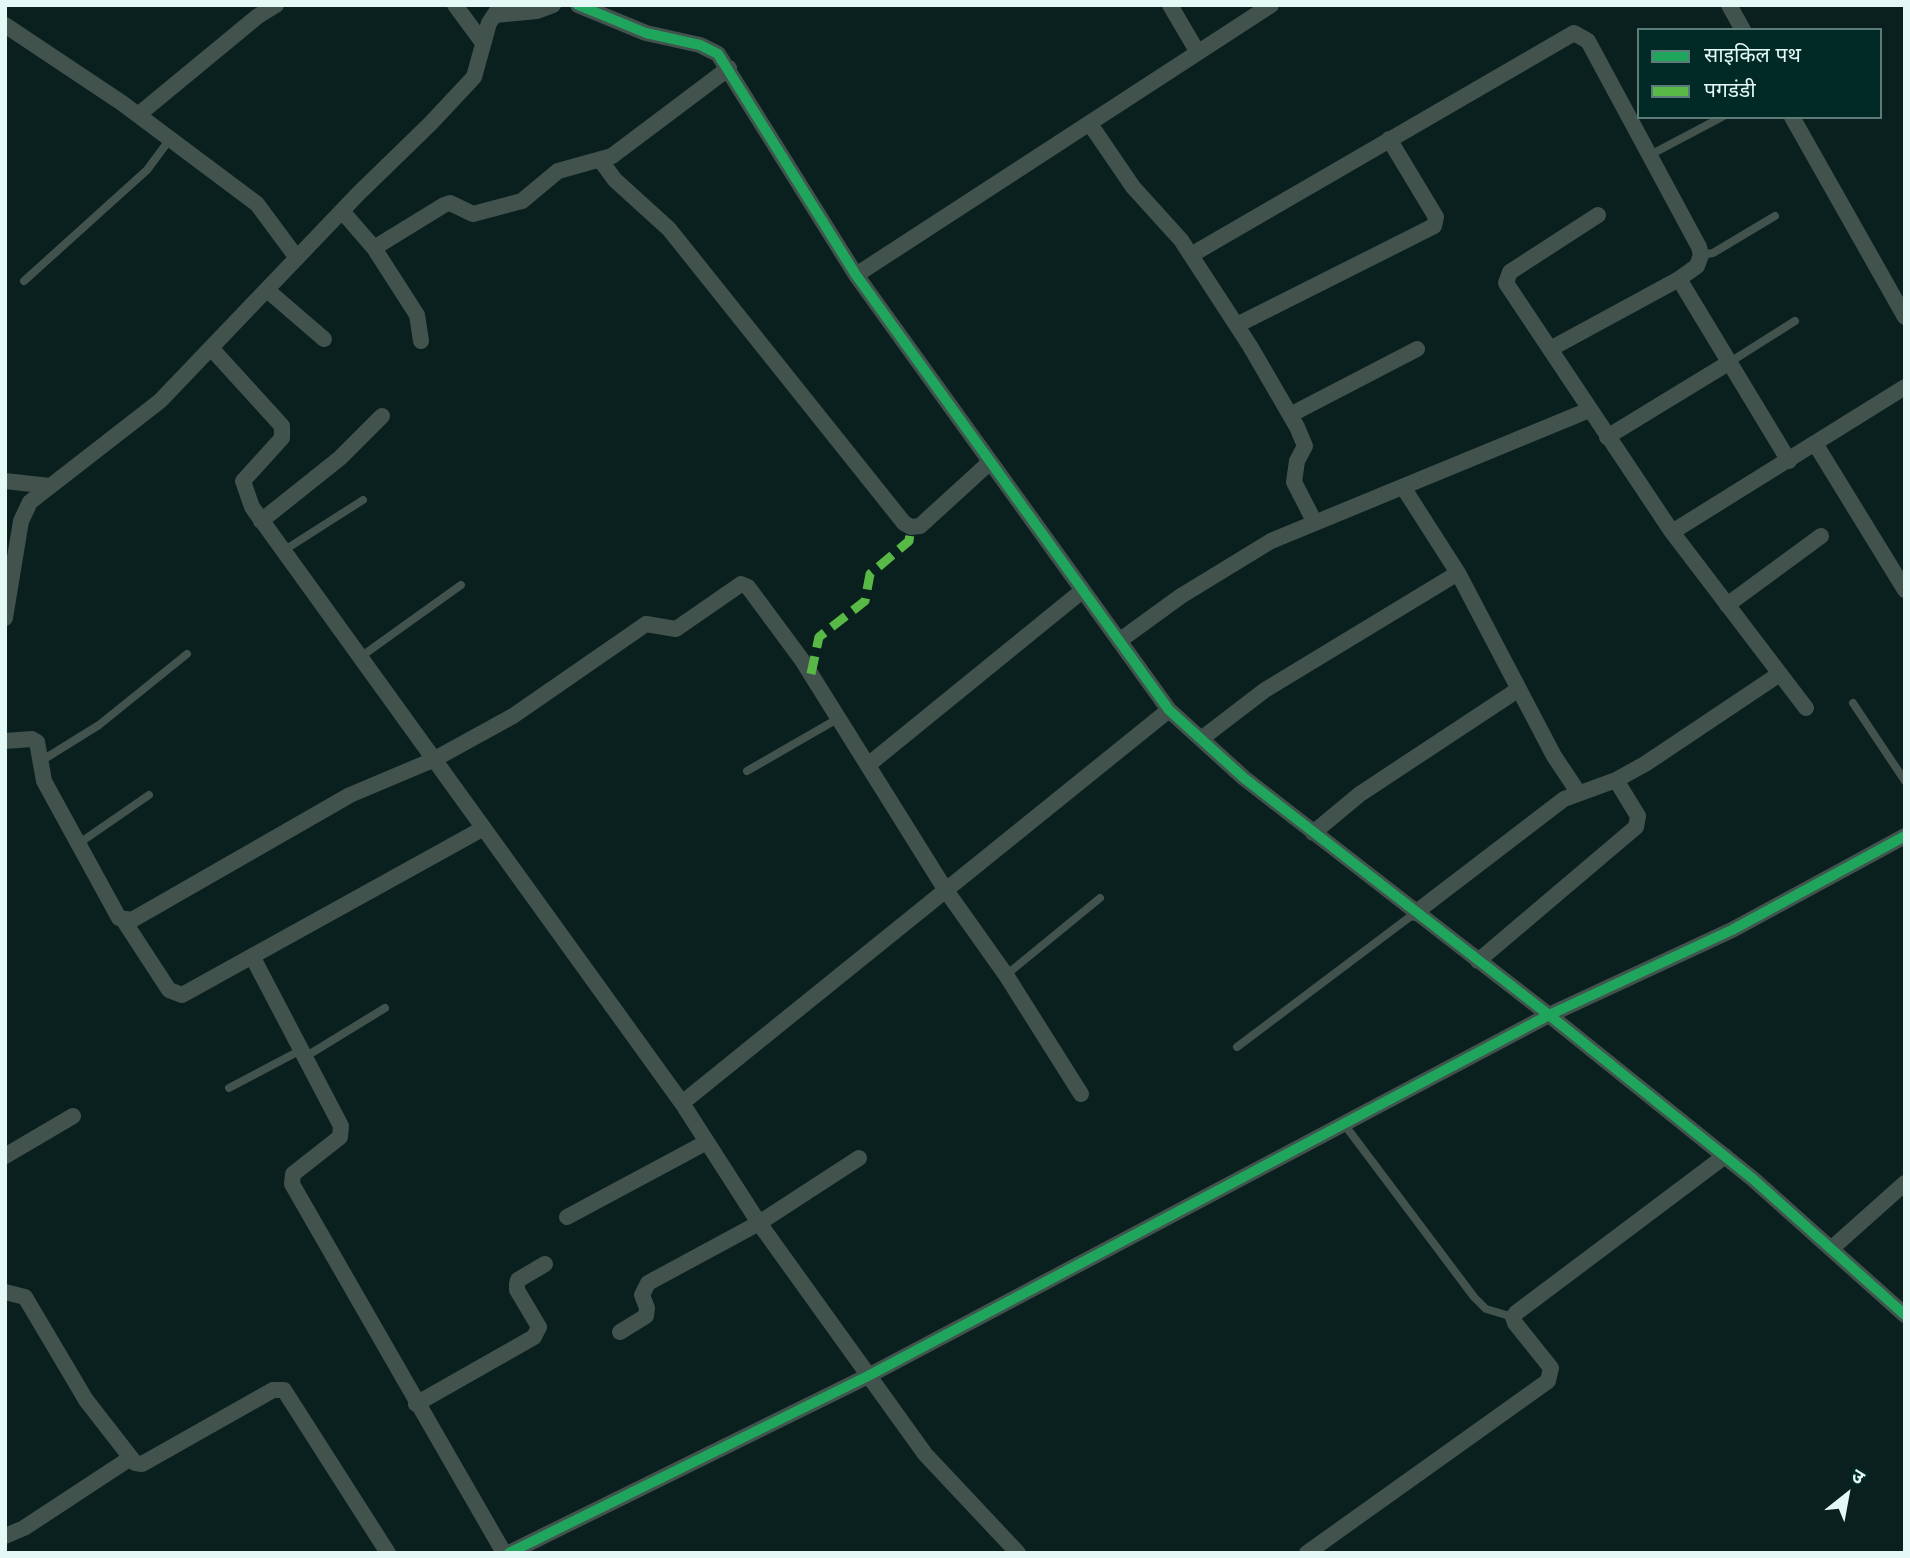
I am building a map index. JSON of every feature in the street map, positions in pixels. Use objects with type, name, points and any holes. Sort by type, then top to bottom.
[{"type":"street","points":[[138,115],[258,16],[276,5]]},
{"type":"street","points":[[455,5],[483,43]]},
{"type":"street","points":[[5,618],[21,521],[30,502],[160,401],[474,76],[483,43],[498,10],[537,11],[553,5]]},
{"type":"street","points":[[578,5],[646,33],[711,49],[729,68],[856,275],[1169,710],[1244,778],[1549,1015],[1724,1156],[1905,1315]]},
{"type":"street","points":[[1170,5],[1197,51]]},
{"type":"street","points":[[856,275],[1271,5]]},
{"type":"street","points":[[1730,5],[1742,28]]},
{"type":"street","points":[[5,25],[138,115],[257,204],[297,258]]},
{"type":"street","points":[[1191,255],[1574,33],[1588,41],[1699,247],[1700,256],[1697,266],[1679,279],[1552,348]]},
{"type":"street","points":[[374,248],[444,205],[450,204],[473,214],[522,201],[558,171],[612,156],[729,68]]},
{"type":"street","points":[[1793,119],[1905,317]]},
{"type":"street","points":[[1090,124],[1133,187],[1191,255],[1237,325],[1290,415],[1305,446],[1297,461],[1294,482],[1314,521]]},
{"type":"street","points":[[1237,325],[1433,226],[1436,217],[1389,139]]},
{"type":"street","points":[[601,161],[615,180],[669,229],[904,523],[911,527],[920,526],[989,463]]},
{"type":"street","points":[[342,211],[374,248],[417,315],[421,341]]},
{"type":"street","points":[[1598,215],[1506,278],[1506,283],[1672,531],[1778,675],[1806,708]]},
{"type":"street","points":[[1679,279],[1789,461]]},
{"type":"street","points":[[267,290],[324,339]]},
{"type":"street","points":[[211,348],[282,426],[282,439],[243,481],[252,507],[682,1103],[705,1143],[759,1223],[925,1454],[1018,1553]]},
{"type":"street","points":[[1290,415],[1416,349]]},
{"type":"street","points":[[1607,437],[1730,362]]},
{"type":"street","points":[[1672,531],[1905,387]]},
{"type":"street","points":[[1119,641],[1224,568],[1271,541],[1314,521],[1589,410]]},
{"type":"street","points":[[261,520],[340,458],[382,416]]},
{"type":"street","points":[[1816,444],[1905,590]]},
{"type":"street","points":[[5,481],[50,486]]},
{"type":"street","points":[[1402,487],[1458,573],[1554,756],[1578,792]]},
{"type":"street","points":[[1727,606],[1821,537]]},
{"type":"street","points":[[1201,739],[1265,690],[1458,573]]},
{"type":"street","points":[[124,921],[350,795],[433,760],[535,703],[646,624],[676,629],[741,584],[748,587],[803,660],[945,889],[1006,975],[1080,1094]]},
{"type":"street","points":[[868,765],[1082,591]]},
{"type":"street","points":[[1415,913],[1564,799],[1616,780],[1778,675]]},
{"type":"street","points":[[1313,833],[1360,794],[1519,689]]},
{"type":"street","points":[[682,1103],[1169,710]]},
{"type":"street","points":[[5,741],[32,739],[37,742],[44,782],[78,844],[119,918],[124,921],[169,990],[175,993],[191,991],[482,829]]},
{"type":"street","points":[[1478,961],[1636,827],[1638,816],[1616,780]]},
{"type":"street","points":[[252,956],[342,1132],[293,1174],[292,1184],[416,1404],[506,1553],[868,1376],[1549,1015],[1732,930],[1905,836]]},
{"type":"street","points":[[5,1156],[74,1116]]},
{"type":"street","points":[[567,1217],[705,1143]]},
{"type":"street","points":[[1307,1553],[1548,1381],[1551,1368],[1513,1317],[1724,1156]]},
{"type":"street","points":[[620,1332],[646,1316],[648,1308],[642,1295],[648,1283],[759,1223],[859,1158]]},
{"type":"street","points":[[1831,1249],[1905,1183]]},
{"type":"street","points":[[416,1404],[534,1337],[539,1327],[517,1290],[517,1284],[518,1280],[545,1264]]},
{"type":"street","points":[[5,1292],[25,1297],[86,1400],[129,1459],[142,1464],[273,1390],[284,1390],[388,1553]]},
{"type":"street","points":[[5,1536],[24,1528],[129,1459]]},
{"type":"lane","points":[[1650,155],[1718,119]]},
{"type":"lane","points":[[23,281],[147,170],[170,139]]},
{"type":"lane","points":[[1700,256],[1713,253],[1776,216]]},
{"type":"lane","points":[[1730,362],[1795,321]]},
{"type":"lane","points":[[284,551],[363,500]]},
{"type":"lane","points":[[359,658],[461,585]]},
{"type":"lane","points":[[41,761],[99,725],[187,654]]},
{"type":"lane","points":[[1853,703],[1905,781]]},
{"type":"lane","points":[[747,771],[839,718]]},
{"type":"lane","points":[[78,844],[149,795]]},
{"type":"lane","points":[[1006,975],[1100,898]]},
{"type":"lane","points":[[1237,1047],[1415,913]]},
{"type":"lane","points":[[229,1088],[303,1054],[385,1008]]},
{"type":"lane","points":[[1344,1124],[1474,1297],[1486,1309],[1513,1317]]},
{"type":"marked path","points":[[811,674],[819,637],[865,601],[870,574],[909,541],[911,527]]},
{"type":"cycle path","points":[[578,5],[646,33],[700,45],[718,54],[856,275],[1169,710],[1244,778],[1549,1015],[1753,1179],[1905,1315]]},
{"type":"cycle path","points":[[509,1553],[868,1376],[1549,1015],[1732,930],[1905,836]]}]
